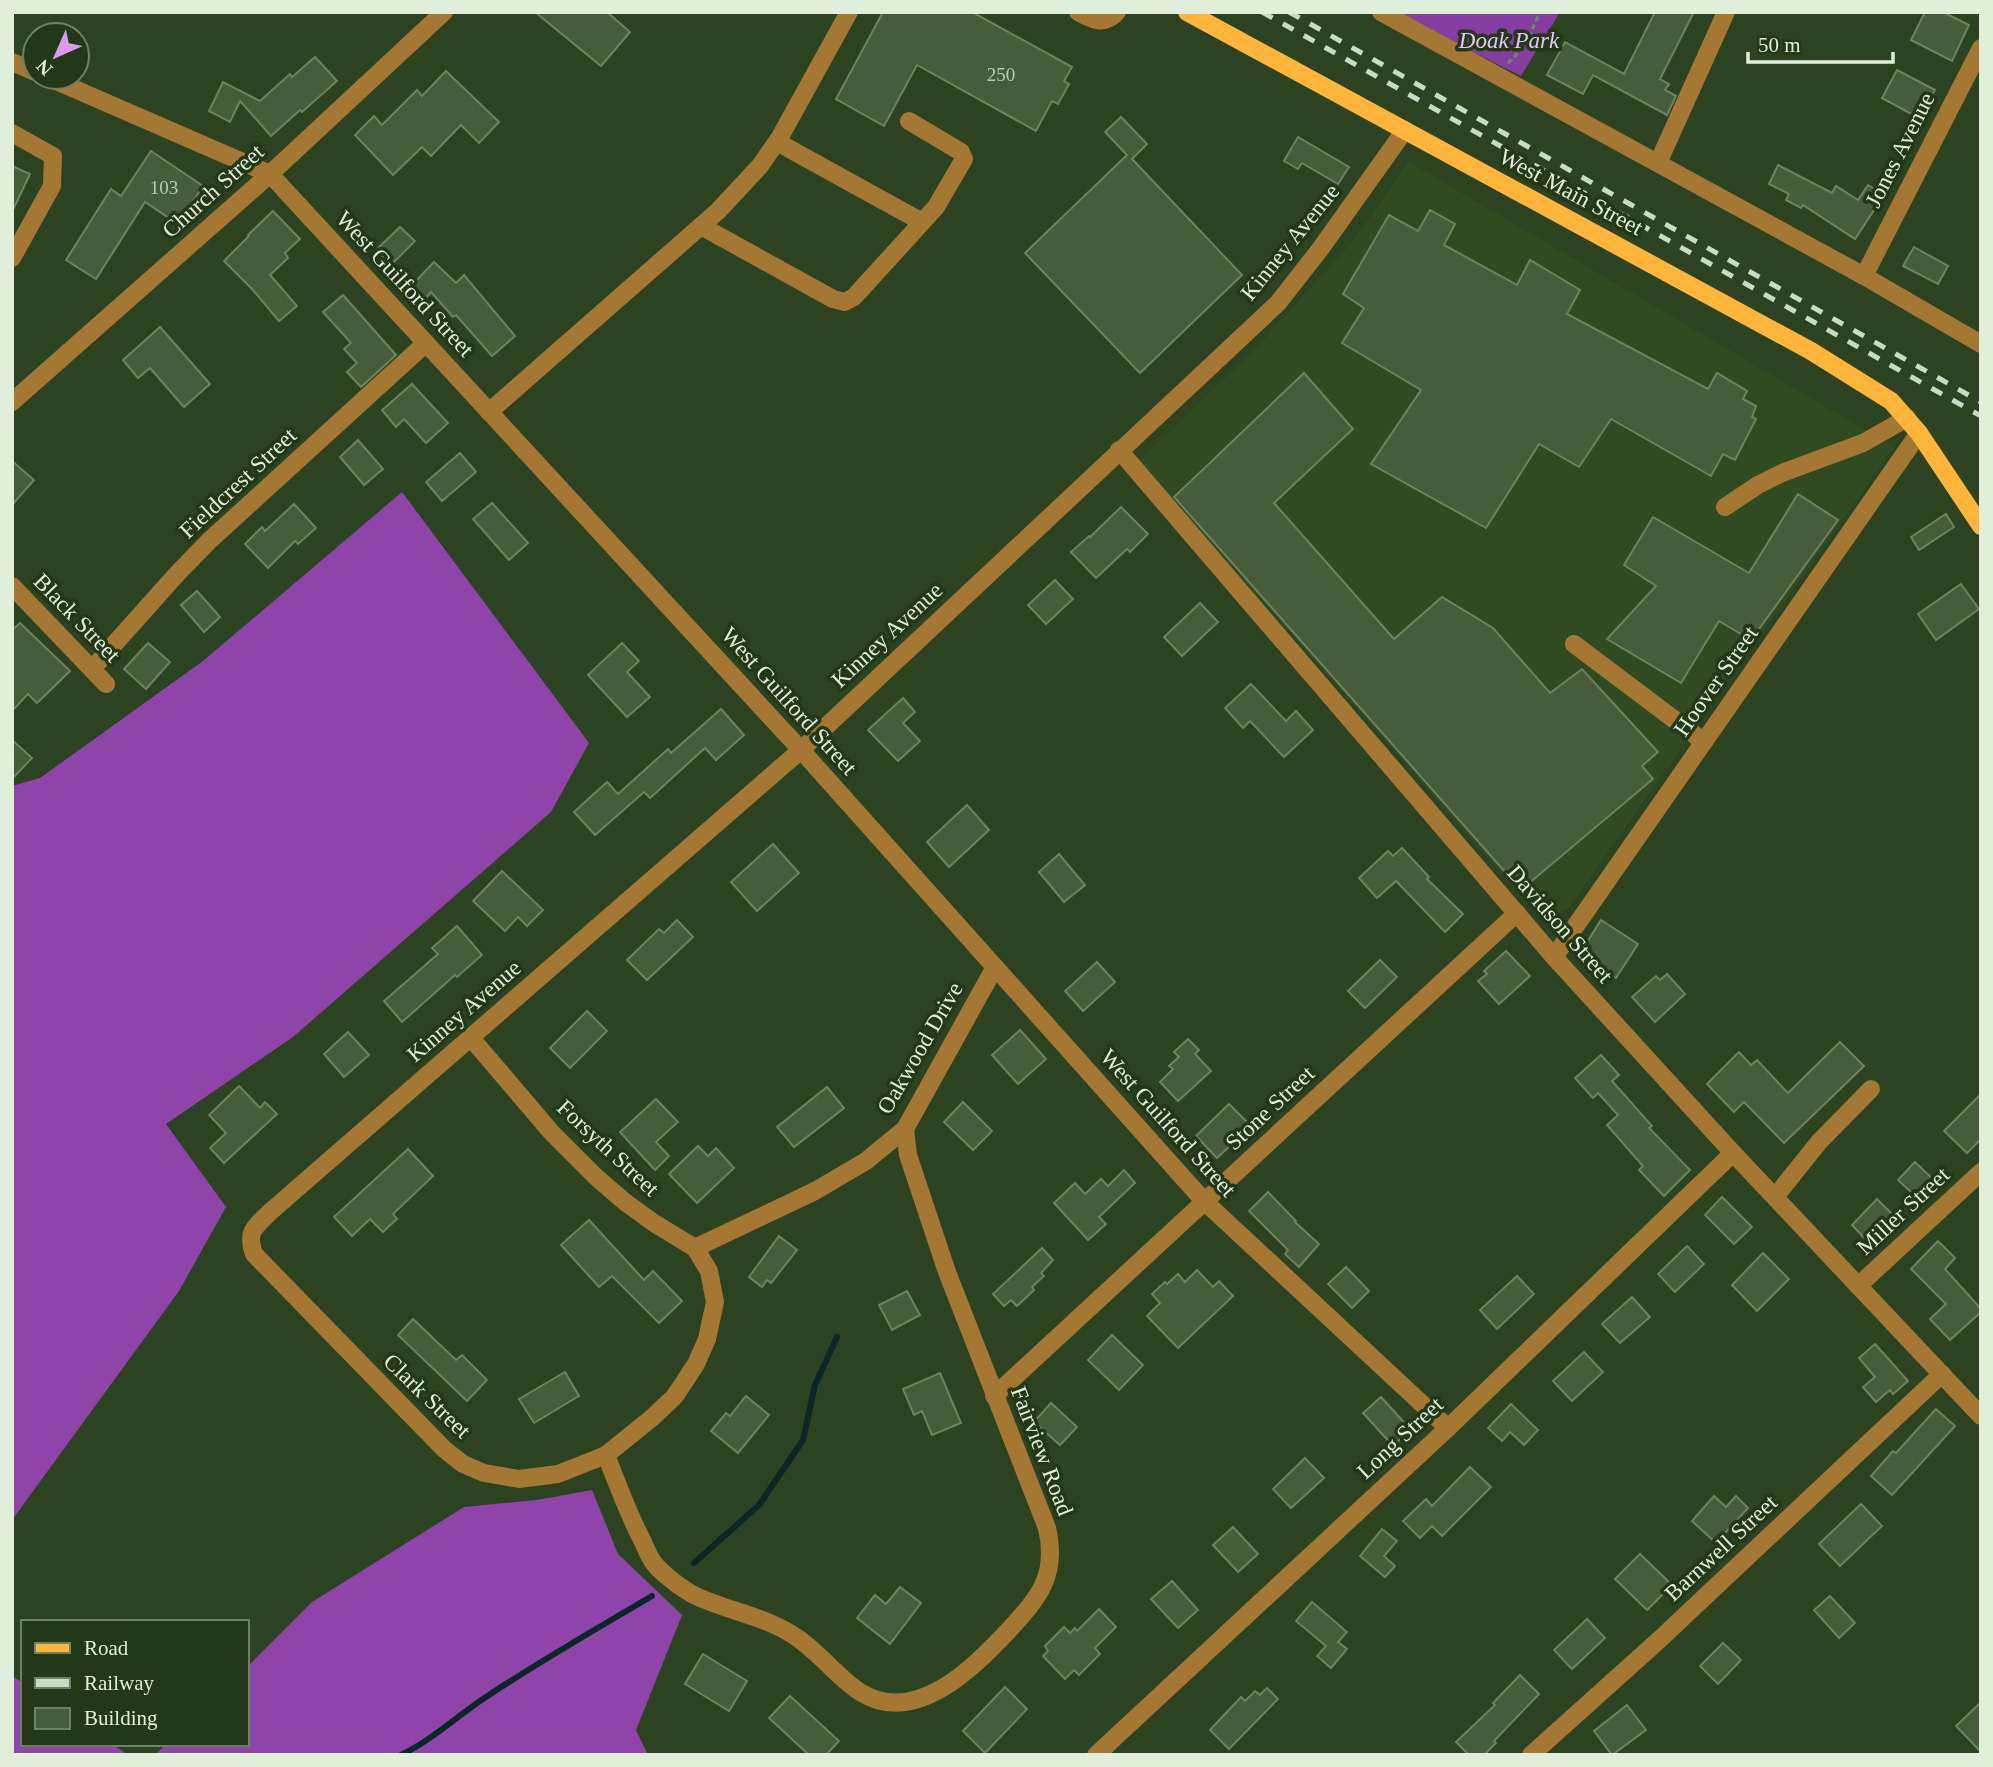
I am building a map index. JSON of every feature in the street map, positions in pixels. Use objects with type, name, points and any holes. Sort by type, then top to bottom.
[{"type":"main road","name":"West Main Street","points":[[1187,12],[1811,351],[1891,401],[1919,433],[1981,526]]},
{"type":"street","name":"Church Street","points":[[12,402],[270,174],[444,12]]},
{"type":"street","points":[[489,412],[718,211],[760,166],[777,142],[849,12]]},
{"type":"street","points":[[1078,12],[1092,20],[1104,22],[1118,12]]},
{"type":"street","points":[[1381,12],[1864,276],[1981,344]]},
{"type":"street","points":[[1658,163],[1726,12]]},
{"type":"street","name":"Jones Avenue","points":[[1864,276],[1981,48]]},
{"type":"street","name":"West Guilford Street","points":[[79,91],[270,174],[801,750],[1204,1201],[1448,1428]]},
{"type":"street","points":[[701,226],[833,299],[845,302],[854,297],[936,207],[964,159],[961,152],[909,121]]},
{"type":"street","name":"Kinney Avenue","points":[[254,1254],[250,1242],[253,1229],[270,1212],[801,750],[1278,303],[1321,248],[1405,130]]},
{"type":"street","points":[[12,133],[53,156],[52,186],[12,258]]},
{"type":"street","points":[[777,142],[922,222]]},
{"type":"street","name":"Fieldcrest Street","points":[[92,669],[209,541],[426,343]]},
{"type":"street","points":[[1725,506],[1782,473],[1863,443],[1907,418]]},
{"type":"street","name":"Hoover Street","points":[[1554,957],[1919,433]]},
{"type":"street","name":"Davidson Street","points":[[1119,450],[1554,957],[1733,1153],[1981,1416]]},
{"type":"street","name":"Black Street","points":[[12,586],[106,684]]},
{"type":"street","points":[[1574,644],[1704,742]]},
{"type":"street","name":"Stone Street","points":[[995,1396],[1517,913]]},
{"type":"street","name":"Oakwood Drive","points":[[695,1248],[815,1191],[866,1161],[905,1129],[995,967]]},
{"type":"street","name":"Forsyth Street","points":[[471,1038],[552,1133],[596,1177],[654,1223],[695,1248]]},
{"type":"street","points":[[1775,1197],[1819,1142],[1871,1089]]},
{"type":"street","name":"Fairview Road","points":[[606,1455],[631,1518],[653,1563],[694,1595],[772,1624],[797,1637],[845,1681],[863,1694],[882,1702],[913,1702],[951,1683],[1030,1608],[1047,1578],[1051,1546],[1047,1528],[934,1233],[908,1155],[905,1129]]},
{"type":"street","name":"Long Street","points":[[1096,1755],[1448,1428],[1733,1153]]},
{"type":"street","name":"Miller Street","points":[[1858,1286],[1981,1172]]},
{"type":"street","points":[[606,1455],[653,1418],[675,1396],[696,1364],[707,1339],[715,1302],[709,1272],[695,1248]]},
{"type":"street","name":"Clark Street","points":[[254,1254],[444,1450],[463,1464],[484,1473],[519,1479],[558,1474],[606,1455]]},
{"type":"street","name":"Barnwell Street","points":[[1531,1755],[1669,1630],[1942,1374]]},
{"type":"path","points":[[1495,74],[1525,46],[1540,12]]},
{"type":"shaded area","points":[[1409,162],[1894,447],[1569,907],[1552,916],[1528,904],[1139,461],[1257,347],[1353,241]]},
{"type":"shaded area","points":[[402,492],[589,743],[551,812],[293,1037],[166,1124],[226,1207],[179,1291],[12,1520],[12,786],[40,778],[203,661]]},
{"type":"shaded area","points":[[592,1490],[618,1554],[682,1615],[636,1730],[648,1755],[155,1755],[164,1746],[248,1746],[248,1666],[312,1602],[464,1507],[537,1500]]},
{"type":"shaded area","points":[[12,1676],[21,1682],[21,1746],[115,1746],[128,1755],[12,1755]]},
{"type":"green space","name":"Doak Park","points":[[1393,12],[1560,12],[1521,76]]},
{"type":"building","points":[[535,12],[607,12],[630,32],[601,66]]},
{"type":"building","points":[[883,12],[972,12],[1072,67],[1064,81],[1069,84],[1058,104],[1052,101],[1036,131],[917,65],[884,126],[836,99]]},
{"type":"building","points":[[1655,12],[1694,12],[1660,79],[1669,84],[1665,90],[1676,96],[1667,115],[1593,75],[1583,94],[1547,75],[1565,42],[1624,74]]},
{"type":"building","points":[[1925,12],[1943,12],[1969,25],[1952,61],[1911,40]]},
{"type":"building","points":[[315,57],[337,81],[271,136],[240,101],[230,122],[209,111],[223,82],[260,101],[290,74],[292,77]]},
{"type":"building","points":[[1897,70],[1935,90],[1928,102],[1933,105],[1924,121],[1882,98]]},
{"type":"building","points":[[446,71],[499,122],[479,143],[461,125],[431,156],[422,147],[393,175],[355,135],[374,116],[382,125],[417,90],[422,96]]},
{"type":"building","points":[[1121,117],[1147,144],[1132,159],[1242,275],[1140,373],[1025,253],[1127,155],[1105,132]]},
{"type":"building","points":[[1298,137],[1349,167],[1338,184],[1302,163],[1298,169],[1284,161]]},
{"type":"building","points":[[151,151],[203,186],[178,224],[145,202],[96,279],[66,260],[111,189],[121,196]]},
{"type":"building","points":[[1778,165],[1832,193],[1836,186],[1858,200],[1868,185],[1884,195],[1855,239],[1803,205],[1801,208],[1786,200],[1789,194],[1769,184]]},
{"type":"building","points":[[12,166],[30,174],[12,212]]},
{"type":"building","points":[[1430,210],[1455,224],[1444,245],[1517,285],[1530,260],[1580,290],[1567,314],[1708,389],[1717,373],[1747,391],[1743,399],[1756,406],[1752,417],[1756,419],[1735,460],[1723,454],[1711,476],[1611,419],[1579,467],[1539,444],[1486,528],[1371,464],[1421,390],[1342,343],[1364,308],[1343,294],[1389,215],[1418,231]]},
{"type":"building","points":[[273,211],[300,239],[285,253],[288,258],[270,275],[297,306],[279,321],[224,261]]},
{"type":"building","points":[[400,227],[415,241],[391,265],[376,250]]},
{"type":"building","points":[[1914,247],[1948,266],[1938,284],[1903,266]]},
{"type":"building","points":[[434,262],[456,283],[464,275],[515,336],[492,356],[456,315],[453,317],[431,292],[426,298],[412,285]]},
{"type":"building","points":[[343,295],[396,355],[361,387],[347,372],[357,363],[344,349],[351,343],[323,312]]},
{"type":"building","points":[[160,327],[210,384],[184,407],[150,368],[138,378],[123,360]]},
{"type":"building","points":[[1304,373],[1353,429],[1274,503],[1394,639],[1442,597],[1493,628],[1550,693],[1582,669],[1658,752],[1642,766],[1653,779],[1521,890],[1174,497]]},
{"type":"building","points":[[412,384],[448,423],[426,443],[404,419],[396,427],[382,410]]},
{"type":"building","points":[[358,440],[383,469],[364,485],[340,457]]},
{"type":"building","points":[[460,453],[476,472],[442,501],[426,482]]},
{"type":"building","points":[[12,461],[34,480],[12,505]]},
{"type":"building","points":[[1798,494],[1838,520],[1751,640],[1719,621],[1681,683],[1607,639],[1656,586],[1624,565],[1653,517],[1749,573]]},
{"type":"building","points":[[492,503],[528,543],[509,560],[473,519]]},
{"type":"building","points":[[294,504],[316,528],[298,544],[295,541],[268,568],[245,544],[262,527],[265,531]]},
{"type":"building","points":[[1121,507],[1148,534],[1130,552],[1127,549],[1096,578],[1071,552]]},
{"type":"building","points":[[1946,514],[1954,527],[1919,550],[1911,537]]},
{"type":"building","points":[[1055,580],[1073,599],[1046,624],[1028,605]]},
{"type":"building","points":[[1961,584],[1979,609],[1936,640],[1918,614]]},
{"type":"building","points":[[197,591],[220,617],[204,632],[181,605]]},
{"type":"building","points":[[1200,603],[1218,622],[1182,656],[1164,637]]},
{"type":"building","points":[[20,623],[70,671],[37,703],[28,694],[12,711],[12,630]]},
{"type":"building","points":[[148,643],[170,662],[146,689],[124,669]]},
{"type":"building","points":[[622,643],[639,661],[627,672],[650,697],[627,717],[588,675]]},
{"type":"building","points":[[1251,684],[1286,721],[1296,711],[1313,730],[1284,757],[1250,721],[1243,728],[1225,708]]},
{"type":"building","points":[[903,698],[915,712],[903,723],[920,741],[898,761],[868,730]]},
{"type":"building","points":[[721,709],[744,735],[716,760],[705,748],[650,798],[644,792],[595,835],[574,812],[607,782],[618,794],[668,749],[671,753]]},
{"type":"building","points":[[12,740],[32,758],[12,779]]},
{"type":"building","points":[[967,805],[989,830],[949,867],[927,842]]},
{"type":"building","points":[[773,844],[799,873],[757,911],[731,882]]},
{"type":"building","points":[[1402,848],[1429,877],[1427,879],[1463,914],[1445,932],[1396,881],[1377,898],[1359,878],[1388,851],[1393,856]]},
{"type":"building","points":[[1059,854],[1085,885],[1064,902],[1039,872]]},
{"type":"building","points":[[502,871],[543,910],[527,926],[518,917],[505,931],[473,901]]},
{"type":"building","points":[[677,920],[693,937],[647,980],[627,960],[659,929],[664,933]]},
{"type":"building","points":[[1601,920],[1638,944],[1616,978],[1579,955]]},
{"type":"building","points":[[457,926],[482,955],[402,1022],[384,1001],[438,954],[432,948]]},
{"type":"building","points":[[1506,951],[1530,976],[1499,1004],[1478,981],[1487,974],[1484,971]]},
{"type":"building","points":[[1380,960],[1397,977],[1365,1008],[1348,991]]},
{"type":"building","points":[[1097,962],[1115,982],[1083,1011],[1065,991]]},
{"type":"building","points":[[1667,974],[1685,994],[1655,1022],[1632,997],[1656,976],[1660,980]]},
{"type":"building","points":[[587,1011],[607,1031],[570,1068],[550,1048]]},
{"type":"building","points":[[1020,1030],[1046,1059],[1018,1084],[992,1055]]},
{"type":"building","points":[[348,1032],[369,1055],[344,1077],[324,1054]]},
{"type":"building","points":[[1188,1039],[1199,1050],[1195,1054],[1211,1071],[1178,1101],[1160,1082],[1173,1069],[1169,1066],[1179,1057],[1174,1052]]},
{"type":"building","points":[[1840,1042],[1864,1066],[1784,1143],[1744,1102],[1734,1112],[1707,1084],[1739,1052],[1751,1065],[1757,1060],[1788,1093]]},
{"type":"building","points":[[1601,1055],[1619,1075],[1612,1081],[1652,1126],[1649,1128],[1690,1170],[1664,1196],[1639,1170],[1643,1166],[1607,1125],[1618,1115],[1598,1093],[1593,1098],[1575,1078]]},
{"type":"building","points":[[239,1086],[260,1108],[265,1102],[277,1114],[224,1163],[210,1148],[226,1133],[209,1115]]},
{"type":"building","points":[[827,1087],[844,1108],[794,1147],[777,1127]]},
{"type":"building","points":[[1981,1094],[1981,1139],[1967,1153],[1944,1131]]},
{"type":"building","points":[[656,1099],[678,1122],[656,1142],[669,1156],[655,1170],[620,1132]]},
{"type":"building","points":[[963,1102],[992,1131],[973,1150],[944,1122]]},
{"type":"building","points":[[1229,1104],[1251,1126],[1217,1158],[1196,1136]]},
{"type":"building","points":[[698,1146],[708,1156],[716,1148],[734,1168],[697,1203],[669,1174]]},
{"type":"building","points":[[408,1149],[433,1176],[393,1214],[397,1219],[383,1232],[370,1219],[352,1236],[334,1217]]},
{"type":"building","points":[[1915,1162],[1939,1185],[1923,1203],[1898,1180]]},
{"type":"building","points":[[1124,1170],[1135,1183],[1099,1217],[1106,1224],[1088,1240],[1054,1203],[1075,1183],[1085,1194],[1101,1179],[1108,1186]]},
{"type":"building","points":[[1268,1192],[1319,1244],[1299,1267],[1285,1254],[1288,1250],[1249,1211]]},
{"type":"building","points":[[1722,1197],[1752,1227],[1734,1244],[1705,1215]]},
{"type":"building","points":[[1877,1199],[1898,1220],[1872,1246],[1852,1225]]},
{"type":"building","points":[[589,1220],[644,1280],[653,1271],[682,1301],[659,1323],[612,1276],[599,1287],[561,1245]]},
{"type":"building","points":[[779,1236],[797,1250],[771,1283],[767,1280],[762,1287],[749,1277]]},
{"type":"building","points":[[1938,1241],[1955,1258],[1945,1269],[1981,1309],[1981,1312],[1950,1340],[1930,1319],[1946,1304],[1911,1269]]},
{"type":"building","points":[[1687,1246],[1704,1264],[1675,1292],[1658,1274]]},
{"type":"building","points":[[1042,1248],[1053,1260],[1041,1273],[1044,1276],[1017,1306],[1011,1300],[1004,1306],[993,1294]]},
{"type":"building","points":[[1763,1253],[1789,1279],[1757,1311],[1732,1285]]},
{"type":"building","points":[[1346,1267],[1369,1291],[1352,1308],[1328,1284]]},
{"type":"building","points":[[1197,1270],[1213,1287],[1219,1281],[1233,1296],[1178,1348],[1147,1316],[1160,1303],[1152,1294],[1178,1274],[1185,1282]]},
{"type":"building","points":[[1517,1276],[1534,1294],[1497,1329],[1480,1310]]},
{"type":"building","points":[[907,1291],[920,1315],[892,1330],[879,1305]]},
{"type":"building","points":[[1632,1297],[1650,1317],[1620,1343],[1602,1324]]},
{"type":"building","points":[[413,1319],[456,1360],[462,1355],[487,1380],[467,1401],[398,1335]]},
{"type":"building","points":[[1112,1335],[1143,1365],[1119,1390],[1088,1360]]},
{"type":"building","points":[[1875,1344],[1908,1381],[1893,1394],[1890,1390],[1876,1402],[1863,1387],[1875,1377],[1859,1358]]},
{"type":"building","points":[[1584,1352],[1603,1372],[1572,1401],[1553,1381]]},
{"type":"building","points":[[565,1372],[579,1396],[534,1423],[519,1399]]},
{"type":"building","points":[[940,1373],[961,1423],[932,1435],[922,1411],[914,1415],[903,1389]]},
{"type":"building","points":[[746,1396],[769,1415],[738,1453],[711,1431],[726,1413],[730,1416]]},
{"type":"building","points":[[1381,1397],[1411,1430],[1393,1446],[1363,1413]]},
{"type":"building","points":[[1051,1403],[1077,1427],[1060,1445],[1034,1422]]},
{"type":"building","points":[[1511,1404],[1538,1430],[1524,1445],[1510,1432],[1502,1441],[1488,1428]]},
{"type":"building","points":[[1936,1409],[1955,1426],[1892,1495],[1871,1476]]},
{"type":"building","points":[[1305,1458],[1324,1478],[1291,1508],[1273,1489]]},
{"type":"building","points":[[1470,1467],[1491,1487],[1442,1536],[1432,1526],[1420,1538],[1403,1521],[1426,1499],[1432,1506]]},
{"type":"building","points":[[1714,1496],[1726,1507],[1736,1496],[1748,1508],[1716,1543],[1692,1521]]},
{"type":"building","points":[[1861,1504],[1882,1526],[1840,1566],[1819,1544]]},
{"type":"building","points":[[1233,1527],[1258,1554],[1238,1572],[1213,1545]]},
{"type":"building","points":[[1382,1529],[1397,1541],[1384,1556],[1395,1566],[1385,1577],[1360,1556]]},
{"type":"building","points":[[1640,1554],[1672,1585],[1647,1610],[1615,1579]]},
{"type":"building","points":[[1172,1581],[1198,1610],[1178,1628],[1151,1599]]},
{"type":"building","points":[[900,1587],[921,1603],[890,1644],[857,1618],[875,1595],[886,1604]]},
{"type":"building","points":[[1830,1596],[1855,1623],[1839,1638],[1814,1610]]},
{"type":"building","points":[[1312,1602],[1347,1632],[1338,1642],[1347,1649],[1331,1668],[1317,1656],[1326,1646],[1296,1621]]},
{"type":"building","points":[[1099,1609],[1116,1627],[1095,1648],[1100,1654],[1079,1675],[1074,1670],[1065,1679],[1043,1656],[1048,1651],[1045,1646],[1064,1627],[1070,1633],[1075,1628],[1077,1631]]},
{"type":"building","points":[[1587,1619],[1605,1638],[1572,1669],[1554,1650]]},
{"type":"building","points":[[1723,1643],[1741,1660],[1718,1684],[1700,1666]]},
{"type":"building","points":[[703,1654],[747,1681],[729,1711],[685,1684]]},
{"type":"building","points":[[1520,1675],[1539,1694],[1484,1755],[1469,1755],[1456,1742],[1495,1705],[1493,1703]]},
{"type":"building","points":[[1005,1687],[1027,1709],[985,1753],[963,1731]]},
{"type":"building","points":[[1267,1688],[1278,1699],[1229,1749],[1210,1730],[1241,1697],[1245,1701],[1255,1691],[1260,1695]]},
{"type":"building","points":[[790,1696],[839,1741],[826,1755],[809,1755],[769,1718]]},
{"type":"building","points":[[1981,1702],[1981,1752],[1956,1726]]},
{"type":"building","points":[[1627,1705],[1646,1730],[1612,1755],[1594,1731]]},
{"type":"waterway","points":[[694,1563],[759,1505],[803,1440],[815,1385],[837,1337]]},
{"type":"waterway","points":[[401,1755],[527,1671],[652,1596]]},
{"type":"railway","points":[[1262,12],[1981,416]]},
{"type":"railway","points":[[1289,12],[1981,402]]}]
